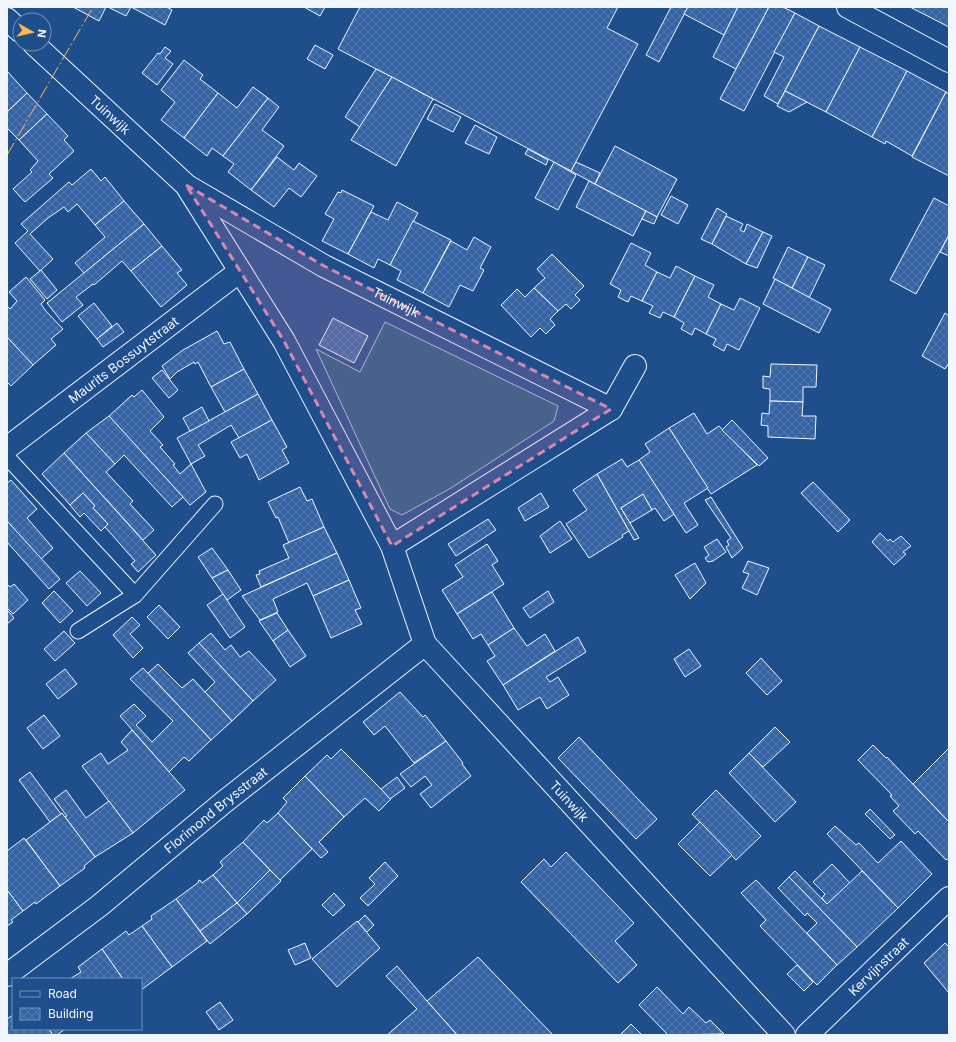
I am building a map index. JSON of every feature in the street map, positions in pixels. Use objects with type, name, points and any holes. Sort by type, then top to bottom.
[{"type":"street","points":[[848,7],[949,61]]},
{"type":"street","name":"Tuinwijk","points":[[43,52],[186,185],[324,266],[611,409]]},
{"type":"street","name":"Tuinwijk","points":[[186,185],[284,341],[392,546],[425,644],[784,1035]]},
{"type":"street","name":"Maurits Bossuytstraat","points":[[7,448],[240,271]]},
{"type":"street","points":[[392,546],[611,409],[635,366]]},
{"type":"street","name":"Florimond Brysstraat","points":[[7,975],[99,906],[224,802],[425,644]]},
{"type":"street","name":"Kervijnstraat","points":[[807,1035],[949,898]]},
{"type":"lane","points":[[7,457],[135,595]]},
{"type":"lane","points":[[78,631],[135,595],[215,504]]},
{"type":"highlighted area","points":[[186,185],[324,266],[611,409],[392,546],[284,341]]},
{"type":"shaded area","points":[[385,322],[558,406],[554,421],[451,488],[402,515],[390,509],[316,349],[360,372]]},
{"type":"building","points":[[73,7],[106,7],[99,21]]},
{"type":"building","points":[[108,7],[131,7],[126,16]]},
{"type":"building","points":[[131,7],[167,7],[172,10],[165,25]]},
{"type":"building","points":[[304,7],[325,7],[320,16]]},
{"type":"building","points":[[360,7],[618,7],[607,28],[638,44],[571,171],[338,49]]},
{"type":"building","points":[[671,7],[688,7],[659,62],[646,55]]},
{"type":"building","points":[[688,7],[738,7],[724,35],[684,14]]},
{"type":"building","points":[[738,7],[769,7],[736,69],[713,57]]},
{"type":"building","points":[[769,7],[783,7],[795,13],[744,111],[720,99]]},
{"type":"building","points":[[910,7],[949,7],[949,27]]},
{"type":"building","points":[[795,13],[819,26],[778,104],[764,96],[784,57],[774,52]]},
{"type":"building","points":[[819,26],[860,47],[826,112],[785,91]]},
{"type":"building","points":[[315,45],[333,55],[325,69],[307,59]]},
{"type":"building","points":[[165,47],[171,51],[165,58],[173,64],[157,85],[142,73],[158,53],[160,54]]},
{"type":"building","points":[[860,47],[907,71],[872,137],[826,112]]},
{"type":"building","points":[[184,60],[203,75],[200,79],[218,93],[184,138],[161,120],[175,102],[161,90]]},
{"type":"building","points":[[376,69],[392,77],[360,127],[345,117]]},
{"type":"building","points":[[7,71],[27,93],[7,112]]},
{"type":"building","points":[[907,71],[946,92],[912,156],[886,141],[885,144],[872,137]]},
{"type":"building","points":[[392,77],[433,99],[396,166],[351,140]]},
{"type":"building","points":[[253,87],[268,98],[223,156],[212,148],[207,156],[184,138],[218,93],[237,108]]},
{"type":"building","points":[[785,91],[807,102],[789,112],[777,106]]},
{"type":"building","points":[[946,92],[949,94],[949,176],[912,157]]},
{"type":"building","points":[[27,93],[47,114],[19,140],[8,129],[7,130],[7,112]]},
{"type":"building","points":[[268,98],[279,107],[262,130],[284,146],[251,190],[228,172],[234,164],[223,156]]},
{"type":"building","points":[[435,104],[461,117],[453,132],[427,119]]},
{"type":"building","points":[[47,114],[68,136],[64,140],[74,151],[49,174],[53,178],[25,202],[13,189],[32,172],[30,170],[38,161],[19,140]]},
{"type":"building","points":[[475,125],[497,137],[489,154],[465,143]]},
{"type":"building","points":[[615,146],[677,179],[657,217],[595,184]]},
{"type":"building","points":[[528,149],[548,160],[546,165],[525,154]]},
{"type":"building","points":[[277,157],[294,170],[299,163],[317,176],[301,197],[289,188],[274,207],[251,190]]},
{"type":"building","points":[[554,162],[576,175],[558,210],[535,198]]},
{"type":"building","points":[[576,162],[600,173],[595,184],[571,171]]},
{"type":"building","points":[[91,169],[101,181],[105,177],[124,201],[95,225],[77,204],[68,212],[64,207],[48,218],[30,234],[53,259],[40,271],[15,243],[28,231],[21,224],[69,182],[72,185]]},
{"type":"building","points":[[589,181],[646,211],[633,236],[576,207]]},
{"type":"building","points":[[342,190],[374,206],[348,254],[322,241],[334,219],[325,214],[338,192],[341,193]]},
{"type":"building","points":[[671,196],[688,205],[678,224],[661,215]]},
{"type":"building","points":[[934,198],[949,206],[949,235],[916,294],[890,280]]},
{"type":"building","points":[[124,201],[144,224],[84,273],[75,263],[105,237],[95,225]]},
{"type":"building","points":[[397,202],[418,213],[390,265],[378,259],[374,268],[348,254],[371,212],[388,220]]},
{"type":"building","points":[[717,208],[727,214],[712,244],[701,239]]},
{"type":"building","points":[[646,211],[657,217],[654,224],[642,219]]},
{"type":"building","points":[[726,216],[743,224],[740,230],[744,232],[747,224],[763,232],[746,264],[712,244]]},
{"type":"building","points":[[413,221],[451,240],[423,293],[397,280],[401,271],[390,265]]},
{"type":"building","points":[[144,224],[162,246],[131,271],[122,261],[94,285],[93,284],[76,297],[83,305],[62,322],[47,303]]},
{"type":"building","points":[[763,232],[772,236],[757,268],[746,264]]},
{"type":"building","points":[[949,235],[949,256],[940,252]]},
{"type":"building","points":[[474,237],[491,247],[480,268],[484,270],[473,291],[460,285],[449,307],[423,293],[451,241],[467,250]]},
{"type":"building","points":[[631,243],[651,253],[645,265],[657,272],[642,301],[631,296],[628,302],[618,297],[621,290],[610,284]]},
{"type":"building","points":[[162,246],[182,270],[177,273],[187,285],[161,307],[131,271]]},
{"type":"building","points":[[788,247],[808,257],[792,288],[773,278]]},
{"type":"building","points":[[552,254],[584,286],[575,295],[580,300],[571,309],[566,304],[558,311],[534,288],[545,278],[537,269]]},
{"type":"building","points":[[808,257],[825,265],[809,298],[792,288]]},
{"type":"building","points":[[676,266],[695,276],[674,317],[663,312],[660,318],[649,313],[653,306],[642,301],[657,272],[670,278]]},
{"type":"building","points":[[41,270],[57,290],[47,299],[30,279]]},
{"type":"building","points":[[695,276],[714,285],[708,297],[721,304],[706,334],[695,328],[692,335],[681,329],[684,323],[674,317]]},
{"type":"building","points":[[26,277],[45,300],[41,304],[45,310],[63,329],[51,339],[56,345],[33,365],[7,337],[7,306],[10,309],[17,301],[9,292]]},
{"type":"building","points":[[775,279],[831,309],[819,333],[763,304]]},
{"type":"building","points":[[534,288],[558,311],[550,319],[555,325],[546,334],[540,328],[531,337],[501,305],[517,289],[525,297]]},
{"type":"building","points":[[740,298],[760,308],[739,350],[727,344],[724,351],[713,345],[716,339],[706,334],[721,304],[734,310]]},
{"type":"building","points":[[94,303],[112,326],[97,339],[78,316]]},
{"type":"building","points":[[945,313],[949,316],[949,363],[945,369],[922,356]]},
{"type":"building","points":[[333,318],[368,336],[354,363],[319,345]]},
{"type":"building","points":[[117,323],[124,332],[103,347],[97,339]]},
{"type":"building","points":[[217,331],[224,344],[230,342],[244,369],[211,387],[198,362],[195,364],[194,362],[177,372],[170,379],[162,366],[183,350]]},
{"type":"building","points":[[7,337],[33,365],[11,386],[7,382]]},
{"type":"building","points":[[771,364],[817,365],[816,387],[803,387],[803,402],[770,401],[770,389],[763,388],[763,376],[770,377]]},
{"type":"building","points":[[244,369],[258,394],[225,412],[211,387]]},
{"type":"building","points":[[162,370],[178,390],[169,398],[152,378]]},
{"type":"building","points":[[142,390],[164,417],[150,431],[163,445],[160,447],[175,464],[173,465],[180,474],[191,464],[206,492],[190,505],[109,416],[132,395],[134,397]]},
{"type":"building","points":[[258,394],[272,420],[239,438],[231,425],[198,445],[205,456],[191,464],[177,438]]},
{"type":"building","points":[[770,401],[803,402],[802,416],[816,416],[815,439],[768,437],[768,426],[761,425],[762,413],[769,414]]},
{"type":"building","points":[[202,407],[209,421],[190,431],[183,418]]},
{"type":"building","points":[[694,413],[707,434],[719,426],[757,465],[711,494],[669,428]]},
{"type":"building","points":[[109,416],[183,497],[172,507],[124,455],[115,464],[86,433]]},
{"type":"building","points":[[272,420],[287,447],[282,450],[289,463],[259,480],[247,454],[240,458],[231,442]]},
{"type":"building","points":[[732,420],[768,458],[759,466],[722,430]]},
{"type":"building","points":[[669,428],[708,488],[684,503],[698,525],[686,533],[639,460],[650,452],[645,444]]},
{"type":"building","points":[[86,433],[115,464],[106,472],[133,501],[130,504],[154,530],[143,540],[64,453]]},
{"type":"building","points":[[64,453],[156,555],[138,572],[131,564],[135,561],[105,527],[108,524],[93,508],[95,506],[83,493],[70,505],[42,474]]},
{"type":"building","points":[[622,459],[627,467],[639,460],[674,514],[664,521],[655,508],[652,510],[643,494],[621,508],[639,538],[634,540],[597,474]]},
{"type":"building","points":[[597,474],[629,531],[622,535],[623,537],[589,558],[566,524],[587,510],[573,490]]},
{"type":"building","points":[[11,480],[37,509],[27,518],[53,548],[41,559],[7,521],[7,483]]},
{"type":"building","points":[[813,482],[850,520],[838,532],[801,493]]},
{"type":"building","points":[[300,487],[307,501],[312,499],[324,527],[289,543],[278,517],[276,518],[268,502]]},
{"type":"building","points":[[83,493],[95,506],[93,508],[108,524],[101,531],[84,513],[80,517],[70,505]]},
{"type":"building","points":[[541,493],[549,507],[525,521],[518,508]]},
{"type":"building","points":[[643,494],[652,510],[630,523],[621,508]]},
{"type":"building","points":[[711,497],[743,548],[732,558],[726,547],[729,545],[727,541],[731,538],[705,500]]},
{"type":"building","points":[[488,519],[496,530],[456,556],[448,544]]},
{"type":"building","points":[[7,521],[60,579],[49,589],[7,542]]},
{"type":"building","points":[[560,521],[572,539],[550,553],[540,536]]},
{"type":"building","points":[[324,527],[337,553],[261,587],[256,575],[260,574],[259,571],[289,558],[283,545]]},
{"type":"building","points":[[880,533],[888,541],[890,539],[893,542],[901,536],[911,546],[903,552],[906,554],[894,565],[872,542]]},
{"type":"building","points":[[717,539],[726,552],[713,561],[708,562],[705,558],[709,555],[704,547]]},
{"type":"building","points":[[487,544],[498,561],[492,565],[504,584],[457,614],[442,590],[463,577],[455,565]]},
{"type":"building","points":[[212,548],[228,570],[212,578],[198,557]]},
{"type":"building","points":[[337,553],[349,580],[313,596],[307,583],[273,599],[278,612],[260,620],[242,596]]},
{"type":"building","points":[[748,561],[769,568],[757,595],[742,588],[749,574],[743,572]]},
{"type":"building","points":[[695,563],[706,583],[690,599],[675,575]]},
{"type":"building","points":[[228,570],[241,590],[227,600],[212,578]]},
{"type":"building","points":[[80,571],[101,593],[87,606],[66,583]]},
{"type":"building","points":[[349,580],[361,608],[355,610],[362,624],[331,638],[313,596]]},
{"type":"building","points":[[7,584],[10,587],[14,584],[28,600],[13,614],[7,608]]},
{"type":"building","points":[[54,591],[73,611],[60,623],[42,603]]},
{"type":"building","points":[[548,591],[554,602],[530,618],[523,608]]},
{"type":"building","points":[[492,592],[514,628],[488,645],[481,634],[473,639],[457,614]]},
{"type":"building","points":[[223,594],[245,627],[230,638],[207,605]]},
{"type":"building","points":[[159,605],[180,627],[168,639],[147,617]]},
{"type":"building","points":[[7,610],[14,618],[7,624]]},
{"type":"building","points":[[277,613],[288,630],[273,641],[259,621]]},
{"type":"building","points":[[132,617],[140,625],[130,634],[143,648],[133,658],[113,635]]},
{"type":"building","points":[[514,628],[527,646],[545,634],[555,651],[503,685],[487,661],[495,656],[488,645]]},
{"type":"building","points":[[288,630],[306,656],[290,667],[273,641]]},
{"type":"building","points":[[64,631],[75,643],[55,661],[44,649]]},
{"type":"building","points":[[211,633],[225,650],[231,645],[240,657],[249,651],[276,680],[253,701],[199,643]]},
{"type":"building","points":[[578,637],[586,652],[546,677],[550,682],[558,677],[569,695],[547,709],[540,697],[518,710],[503,685]]},
{"type":"building","points":[[199,643],[253,701],[232,721],[205,692],[215,682],[188,653]]},
{"type":"building","points":[[689,649],[701,666],[685,677],[674,659]]},
{"type":"building","points":[[761,658],[782,681],[767,695],[746,673]]},
{"type":"building","points":[[158,664],[182,688],[193,679],[232,721],[211,740],[148,673]]},
{"type":"building","points":[[143,668],[211,740],[189,761],[184,757],[169,772],[120,716],[134,704],[146,716],[136,725],[152,742],[173,721],[130,679]]},
{"type":"building","points":[[65,669],[77,684],[58,699],[46,684]]},
{"type":"building","points":[[400,692],[423,717],[425,715],[446,741],[414,763],[385,726],[374,735],[363,722]]},
{"type":"building","points":[[44,715],[60,736],[43,749],[27,728]]},
{"type":"building","points":[[775,727],[790,742],[763,767],[749,753]]},
{"type":"building","points":[[132,730],[185,790],[133,833],[82,766],[101,753],[108,764],[128,750],[121,742]]},
{"type":"building","points":[[579,737],[657,819],[636,839],[558,758]]},
{"type":"building","points":[[446,741],[471,776],[431,808],[420,794],[432,785],[425,776],[411,787],[400,774]]},
{"type":"building","points":[[873,745],[886,758],[887,757],[949,822],[949,858],[946,860],[918,831],[915,834],[893,811],[899,806],[890,796],[892,795],[858,760]]},
{"type":"building","points":[[949,748],[949,822],[913,784]]},
{"type":"building","points":[[341,749],[391,799],[379,811],[365,798],[344,817],[305,776],[327,755],[331,759]]},
{"type":"building","points":[[749,753],[796,802],[775,822],[729,773]]},
{"type":"building","points":[[30,772],[61,814],[50,822],[19,780]]},
{"type":"building","points":[[305,776],[344,817],[319,842],[328,852],[321,858],[278,813],[287,802],[283,798]]},
{"type":"building","points":[[397,777],[405,788],[390,799],[381,789]]},
{"type":"building","points":[[66,790],[86,818],[109,801],[133,833],[95,857],[65,817],[67,816],[54,799]]},
{"type":"building","points":[[716,790],[761,836],[736,860],[692,814]]},
{"type":"building","points":[[870,809],[895,835],[890,839],[865,814]]},
{"type":"building","points":[[62,813],[95,857],[84,866],[85,868],[60,886],[26,840]]},
{"type":"building","points":[[278,813],[312,849],[280,880],[243,842],[264,820],[267,823]]},
{"type":"building","points":[[700,822],[732,855],[710,876],[678,844]]},
{"type":"building","points":[[835,826],[856,845],[859,843],[878,863],[901,841],[932,874],[898,908],[827,834]]},
{"type":"building","points":[[24,838],[60,886],[36,904],[35,902],[23,911],[7,890],[7,851]]},
{"type":"building","points":[[243,842],[270,870],[237,903],[213,875],[223,866],[220,862]]},
{"type":"building","points":[[566,852],[634,923],[615,941],[637,965],[618,983],[521,882],[544,859],[551,867]]},
{"type":"building","points":[[385,862],[398,876],[368,906],[360,898],[375,884],[369,878]]},
{"type":"building","points":[[832,864],[850,883],[827,904],[822,898],[825,894],[813,882]]},
{"type":"building","points":[[270,870],[281,881],[247,914],[237,903]]},
{"type":"building","points":[[795,871],[827,904],[862,871],[898,908],[857,947],[789,877]]},
{"type":"building","points":[[213,875],[237,903],[200,931],[176,899],[199,882],[198,881],[200,880],[202,883]]},
{"type":"building","points":[[789,877],[857,947],[837,965],[807,933],[817,923],[807,913],[805,916],[778,888]]},
{"type":"building","points":[[756,880],[837,965],[817,985],[760,926],[766,920],[741,893]]},
{"type":"building","points":[[7,890],[23,911],[11,920],[13,922],[7,926]]},
{"type":"building","points":[[334,893],[345,905],[333,916],[322,905]]},
{"type":"building","points":[[176,899],[207,941],[172,967],[142,926],[152,919],[151,916]]},
{"type":"building","points":[[237,903],[247,914],[210,944],[200,931]]},
{"type":"building","points":[[365,915],[374,925],[367,932],[358,922]]},
{"type":"building","points":[[357,921],[380,948],[337,987],[312,959]]},
{"type":"building","points":[[142,926],[172,967],[142,989],[142,978],[122,978],[102,949],[126,931],[129,935]]},
{"type":"building","points":[[305,943],[311,958],[295,965],[288,950]]},
{"type":"building","points":[[945,943],[949,947],[949,993],[924,963]]},
{"type":"building","points":[[102,949],[122,978],[72,978],[81,972],[78,967]]},
{"type":"building","points":[[478,957],[553,1035],[457,1035],[427,1001]]},
{"type":"building","points":[[797,965],[813,982],[804,991],[787,974]]},
{"type":"building","points":[[397,966],[457,1035],[387,1035],[417,1009],[386,976]]},
{"type":"building","points":[[657,987],[683,1014],[689,1007],[706,1023],[710,1020],[724,1034],[668,1035],[639,1005]]},
{"type":"building","points":[[220,1002],[233,1020],[219,1030],[206,1012]]},
{"type":"building","points":[[12,1016],[12,1030],[50,1030],[53,1035],[7,1035],[7,1019]]},
{"type":"building","points":[[631,1024],[642,1035],[621,1034]]},
{"type":"building","points":[[50,1030],[64,1030],[57,1035],[53,1035]]},
{"type":"power","points":[[7,155],[93,7]]}]
